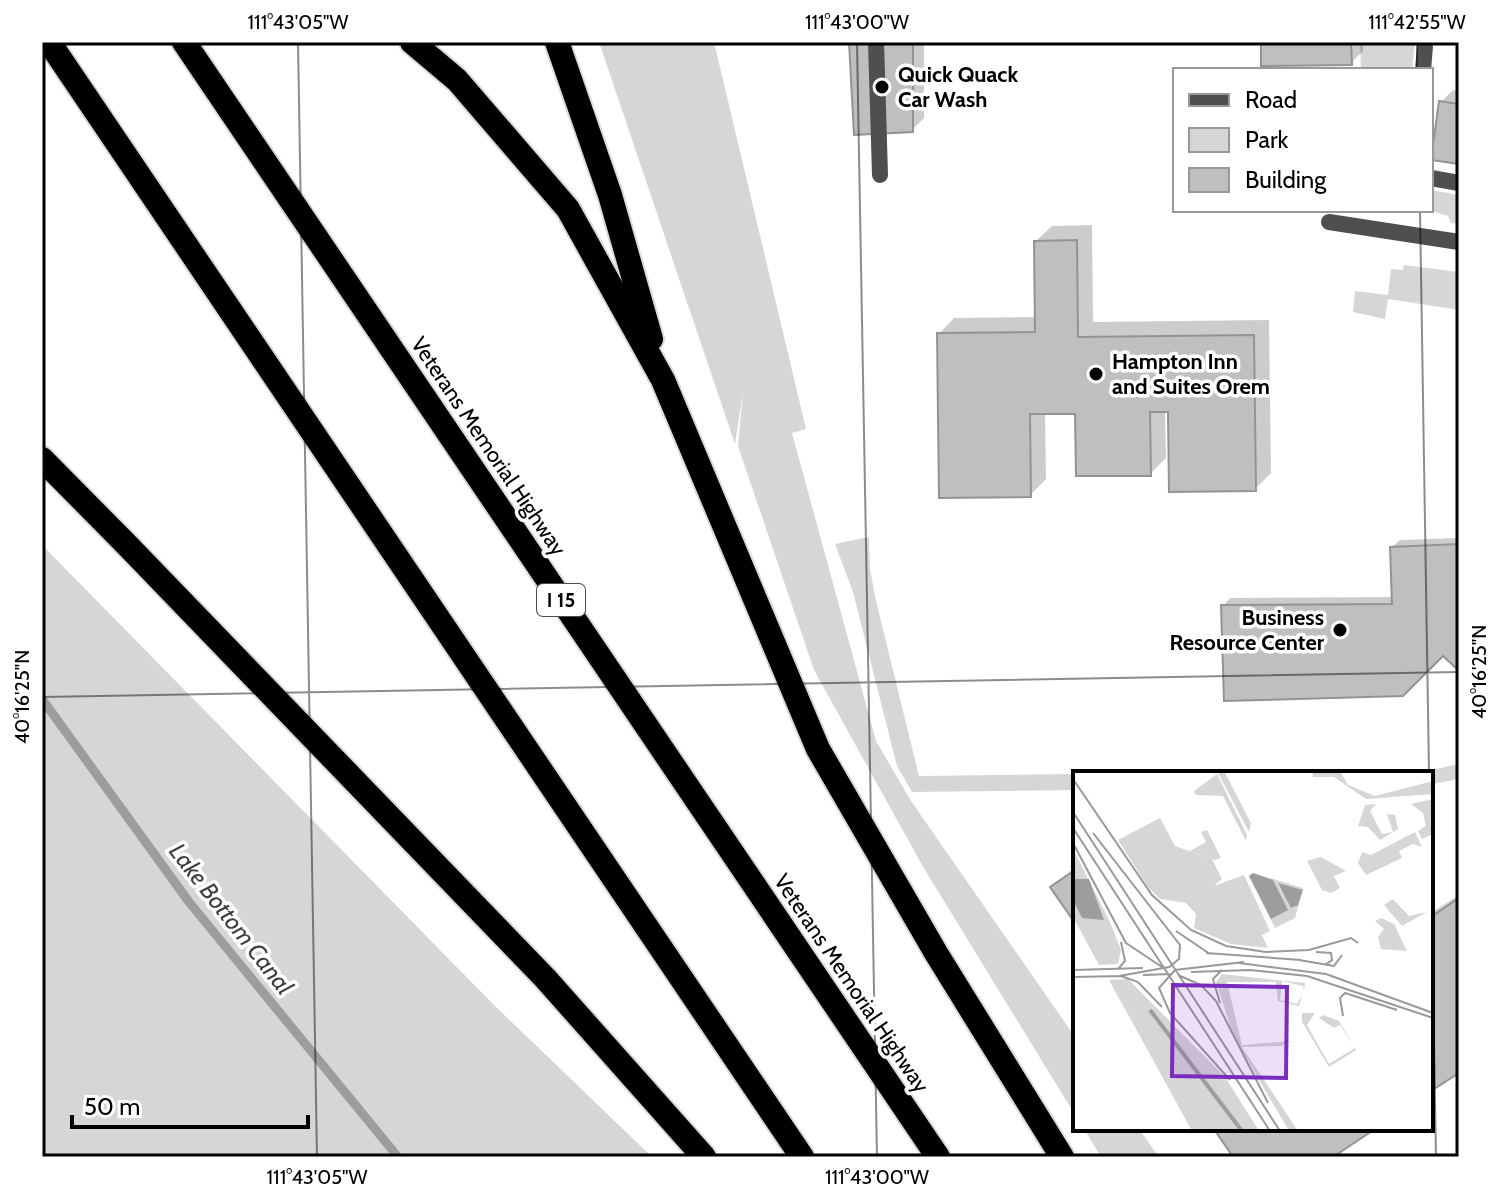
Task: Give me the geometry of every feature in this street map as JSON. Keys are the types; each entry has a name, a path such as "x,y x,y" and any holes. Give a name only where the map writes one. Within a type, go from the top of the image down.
{"highway":[{"path":"49,42 802,1157"},
{"name":"Veterans Memorial Highway","path":"184,42 938,1157"},
{"path":"412,42 457,80 568,209 663,380 818,749 936,953 1062,1157"},
{"path":"557,42 610,195 663,380"},
{"path":"42,459 545,978 704,1157"}],"street":[{"path":"876,42 880,175"},
{"path":"1423,68 1425,46"},
{"path":"1433,178 1459,183"},
{"path":"1329,222 1459,242"}],"green space":[{"path":"599,42 714,42 806,429 792,433 876,741 911,801 1073,1034 1073,1112 922,865 814,670 738,446 743,392 735,444"},
{"path":"1360,42 1415,42 1412,68 1361,68"},
{"path":"1433,190 1459,195 1459,224 1451,223 1448,216 1433,211"},
{"path":"1404,265 1459,272 1459,310 1388,299 1385,319 1353,312 1355,291 1388,295 1391,269 1403,270"},
{"path":"869,537 870,569 876,601 919,776 1073,774 1073,790 912,792 897,766 853,592 835,544"},
{"path":"42,545 495,1006 652,1157 42,1157"},
{"path":"1459,764 1459,779 1433,784 1433,771 1427,771"},
{"path":"1085,1131 1140,1131 1159,1157 1101,1157"}],"building":[{"name":"Quick Quack Car Wash","path":"849,42 913,42 913,132 854,135"},
{"path":"1261,42 1351,42 1352,65 1261,66"},
{"path":"1439,101 1459,104 1459,164 1433,160"},
{"name":"Hampton Inn and Suites Orem","path":"1077,240 1078,337 1254,335 1256,491 1169,492 1168,412 1150,412 1151,476 1076,476 1075,414 1030,414 1031,497 939,498 937,333 1035,332 1034,241"},
{"name":"Business Resource Center","path":"1459,544 1459,671 1443,656 1403,696 1224,701 1221,605 1392,604 1390,547"},
{"path":"1073,871 1073,920 1050,887"},
{"path":"1459,898 1459,1073 1433,1090 1433,916"},
{"path":"1215,1131 1372,1131 1333,1157 1233,1157"}],"waterway":[{"name":"Lake Bottom Canal","path":"42,699 189,902 398,1157"}],"place":[{"name":"Quick Quack Car Wash","path":"882,87"},
{"name":"Hampton Inn and Suites Orem","path":"1096,374"},
{"name":"Business Resource Center","path":"1340,630"}]}
